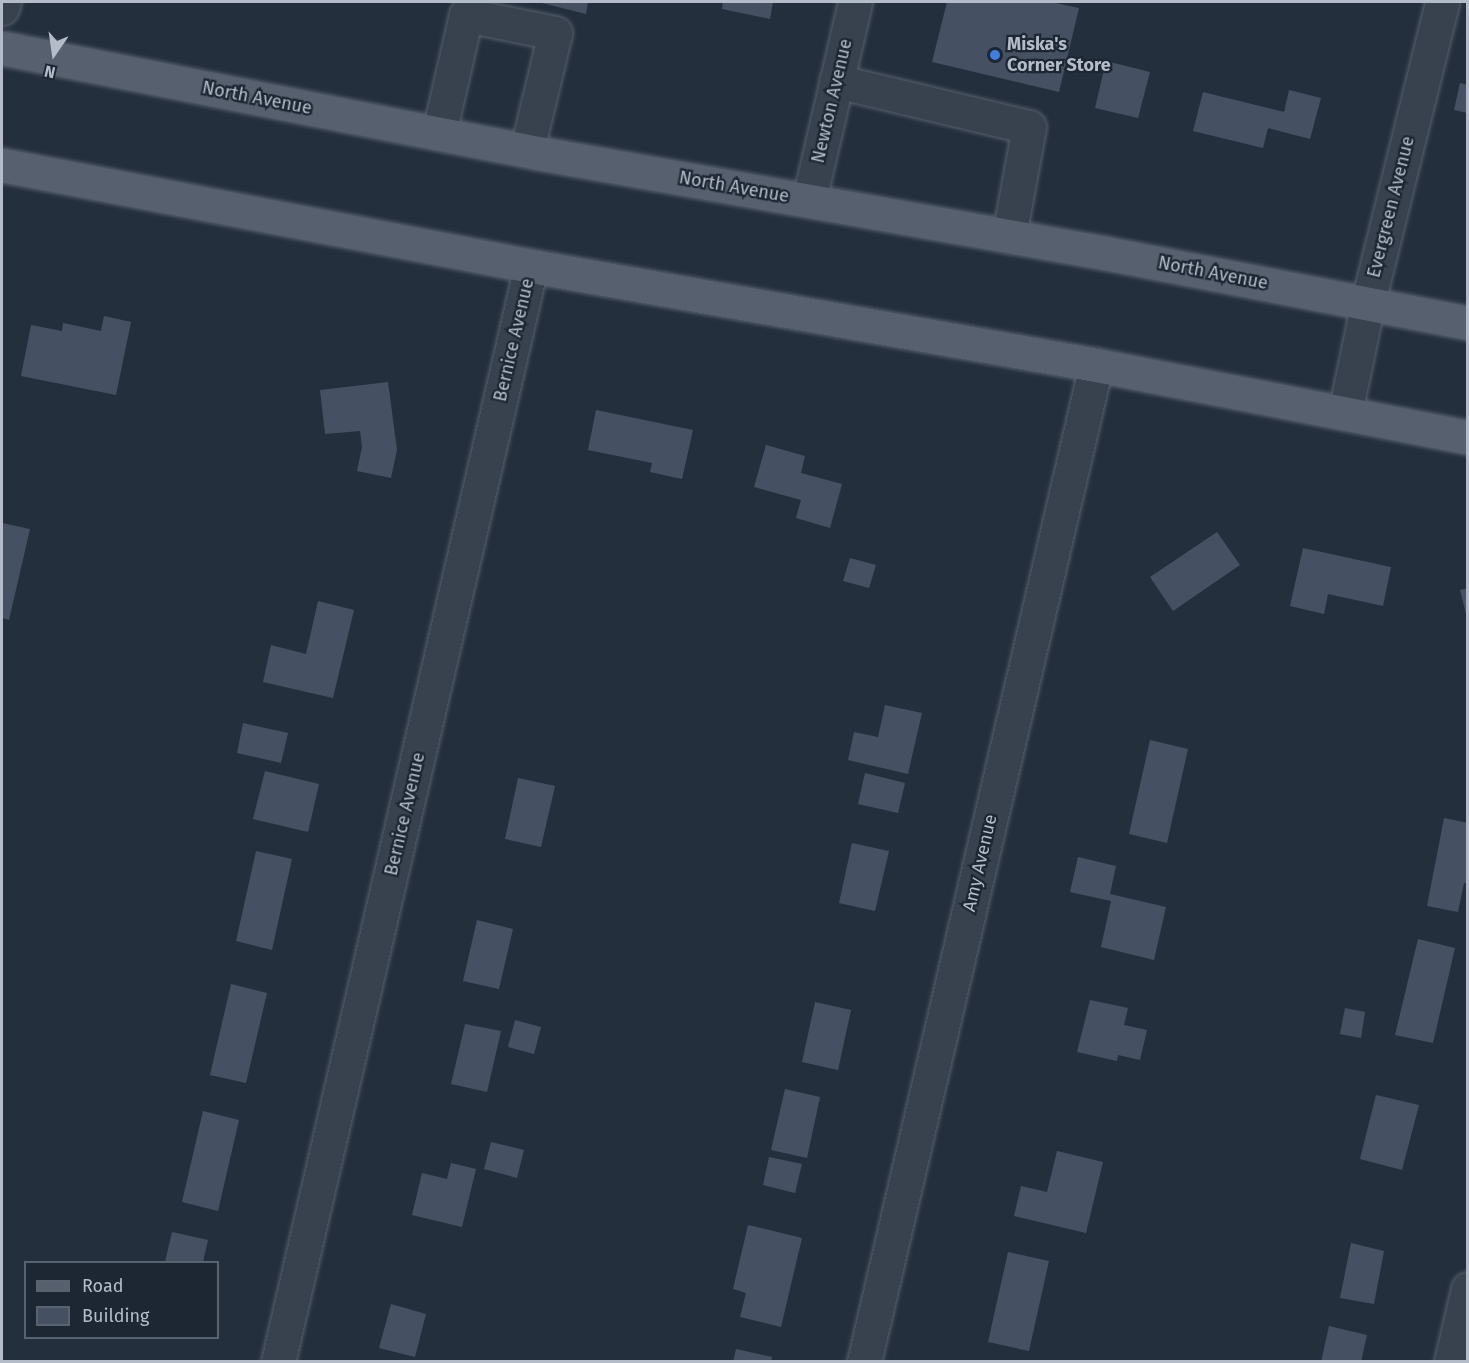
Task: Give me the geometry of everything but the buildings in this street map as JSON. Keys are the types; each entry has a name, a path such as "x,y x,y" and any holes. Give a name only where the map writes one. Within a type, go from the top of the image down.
{"main road":[{"name":"North Avenue","path":"2,48 527,150 1368,302 1467,323"},
{"path":"2,165 531,266 1096,365 1467,437"}],"street":[{"path":"2,9 4,2"},
{"name":"Newton Avenue","path":"808,200 855,2"},
{"name":"Evergreen Avenue","path":"1345,413 1368,302 1442,2"},
{"path":"439,133 466,15 555,33 527,150"},
{"path":"836,81 1029,127 1009,236"},
{"name":"Bernice Avenue","path":"278,1362 531,266"},
{"name":"Amy Avenue","path":"864,1362 1096,365"},
{"path":"1451,1362 1467,1289"}],"place":[{"name":"Miska's Corner Store","path":"995,55"}]}
